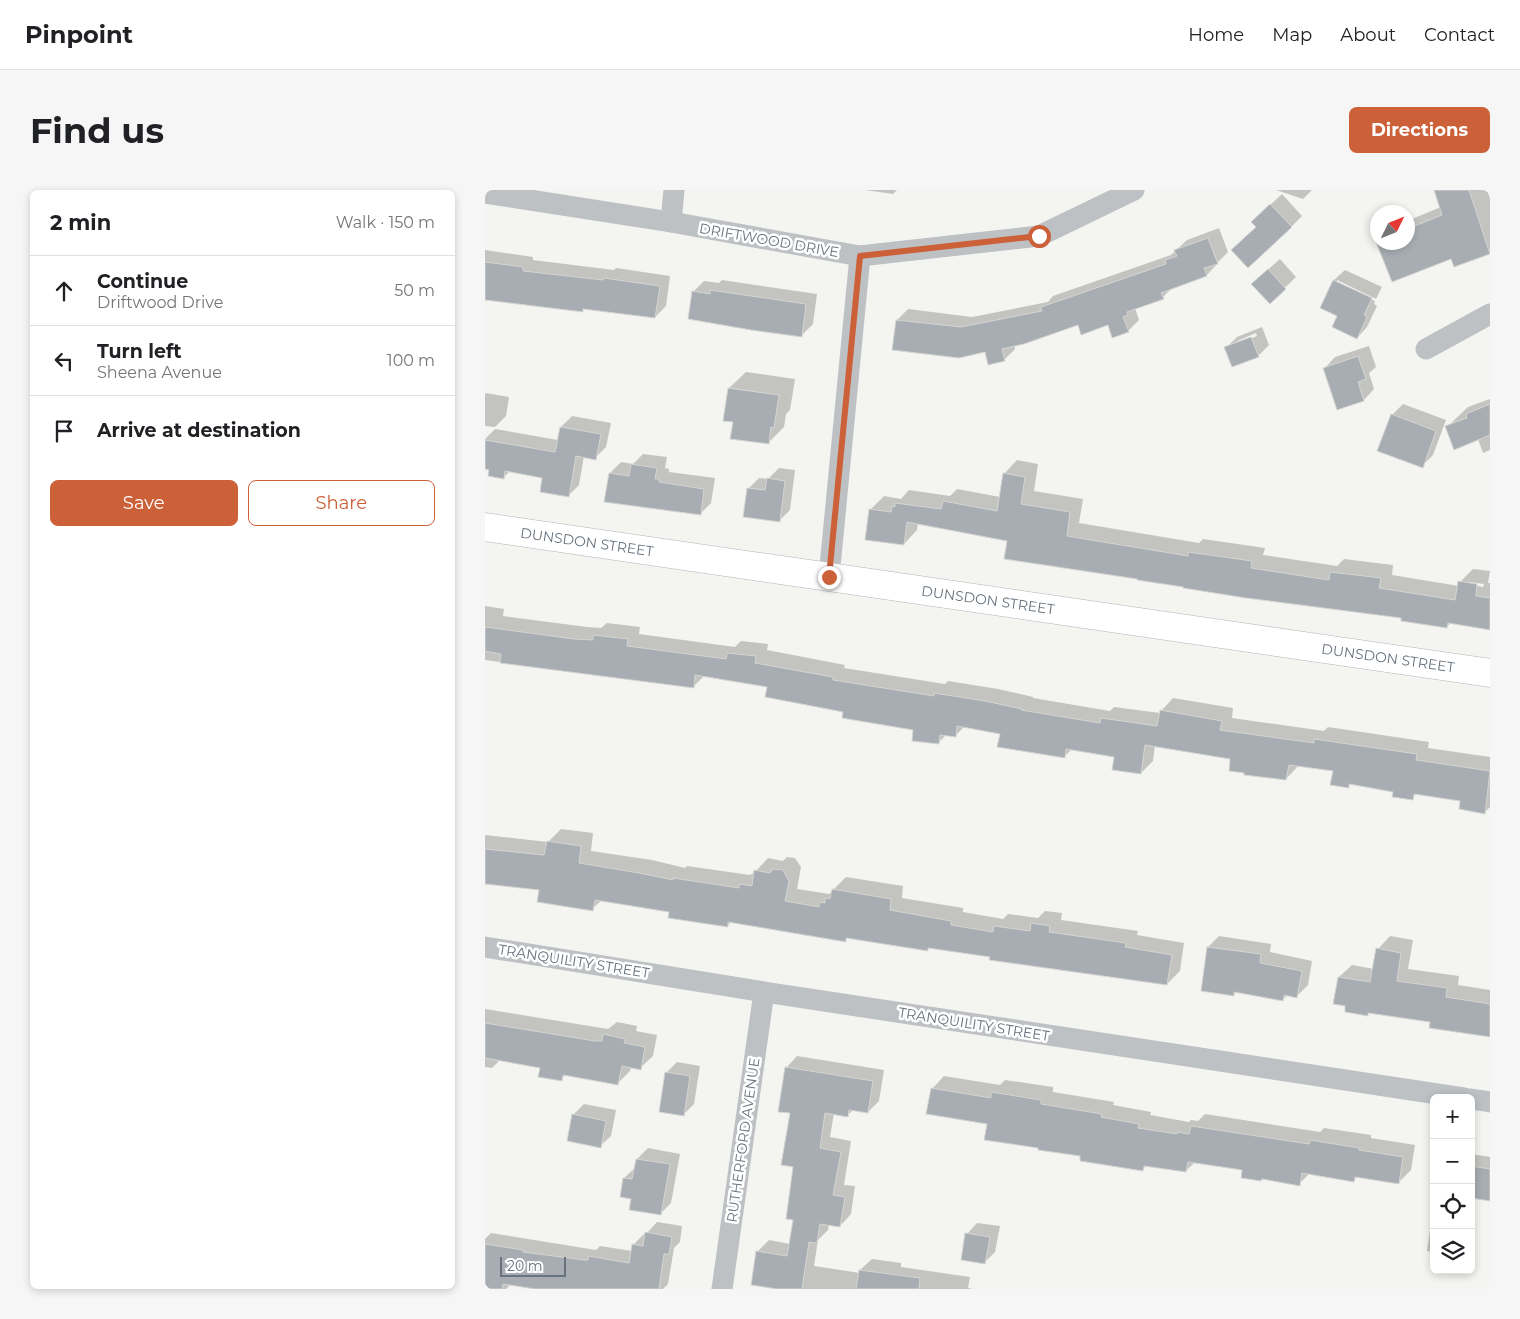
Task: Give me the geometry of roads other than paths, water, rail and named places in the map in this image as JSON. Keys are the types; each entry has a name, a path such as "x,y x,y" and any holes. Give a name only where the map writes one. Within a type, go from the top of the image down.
{"main road":[{"name":"DUNSDON STREET","path":"485,527 1490,673"}],"street":[{"path":"671,222 675,190"},
{"name":"DRIFTWOOD DRIVE","path":"485,193 671,222 860,256 1039,236 1134,190"},
{"path":"829,577 860,256"},
{"path":"1426,349 1490,314"},
{"name":"TRANQUILITY STREET","path":"485,947 764,992 1438,1094"},
{"name":"RUTHERFORD AVENUE","path":"722,1289 764,992"},
{"path":"1475,1100 1490,1102"}]}
